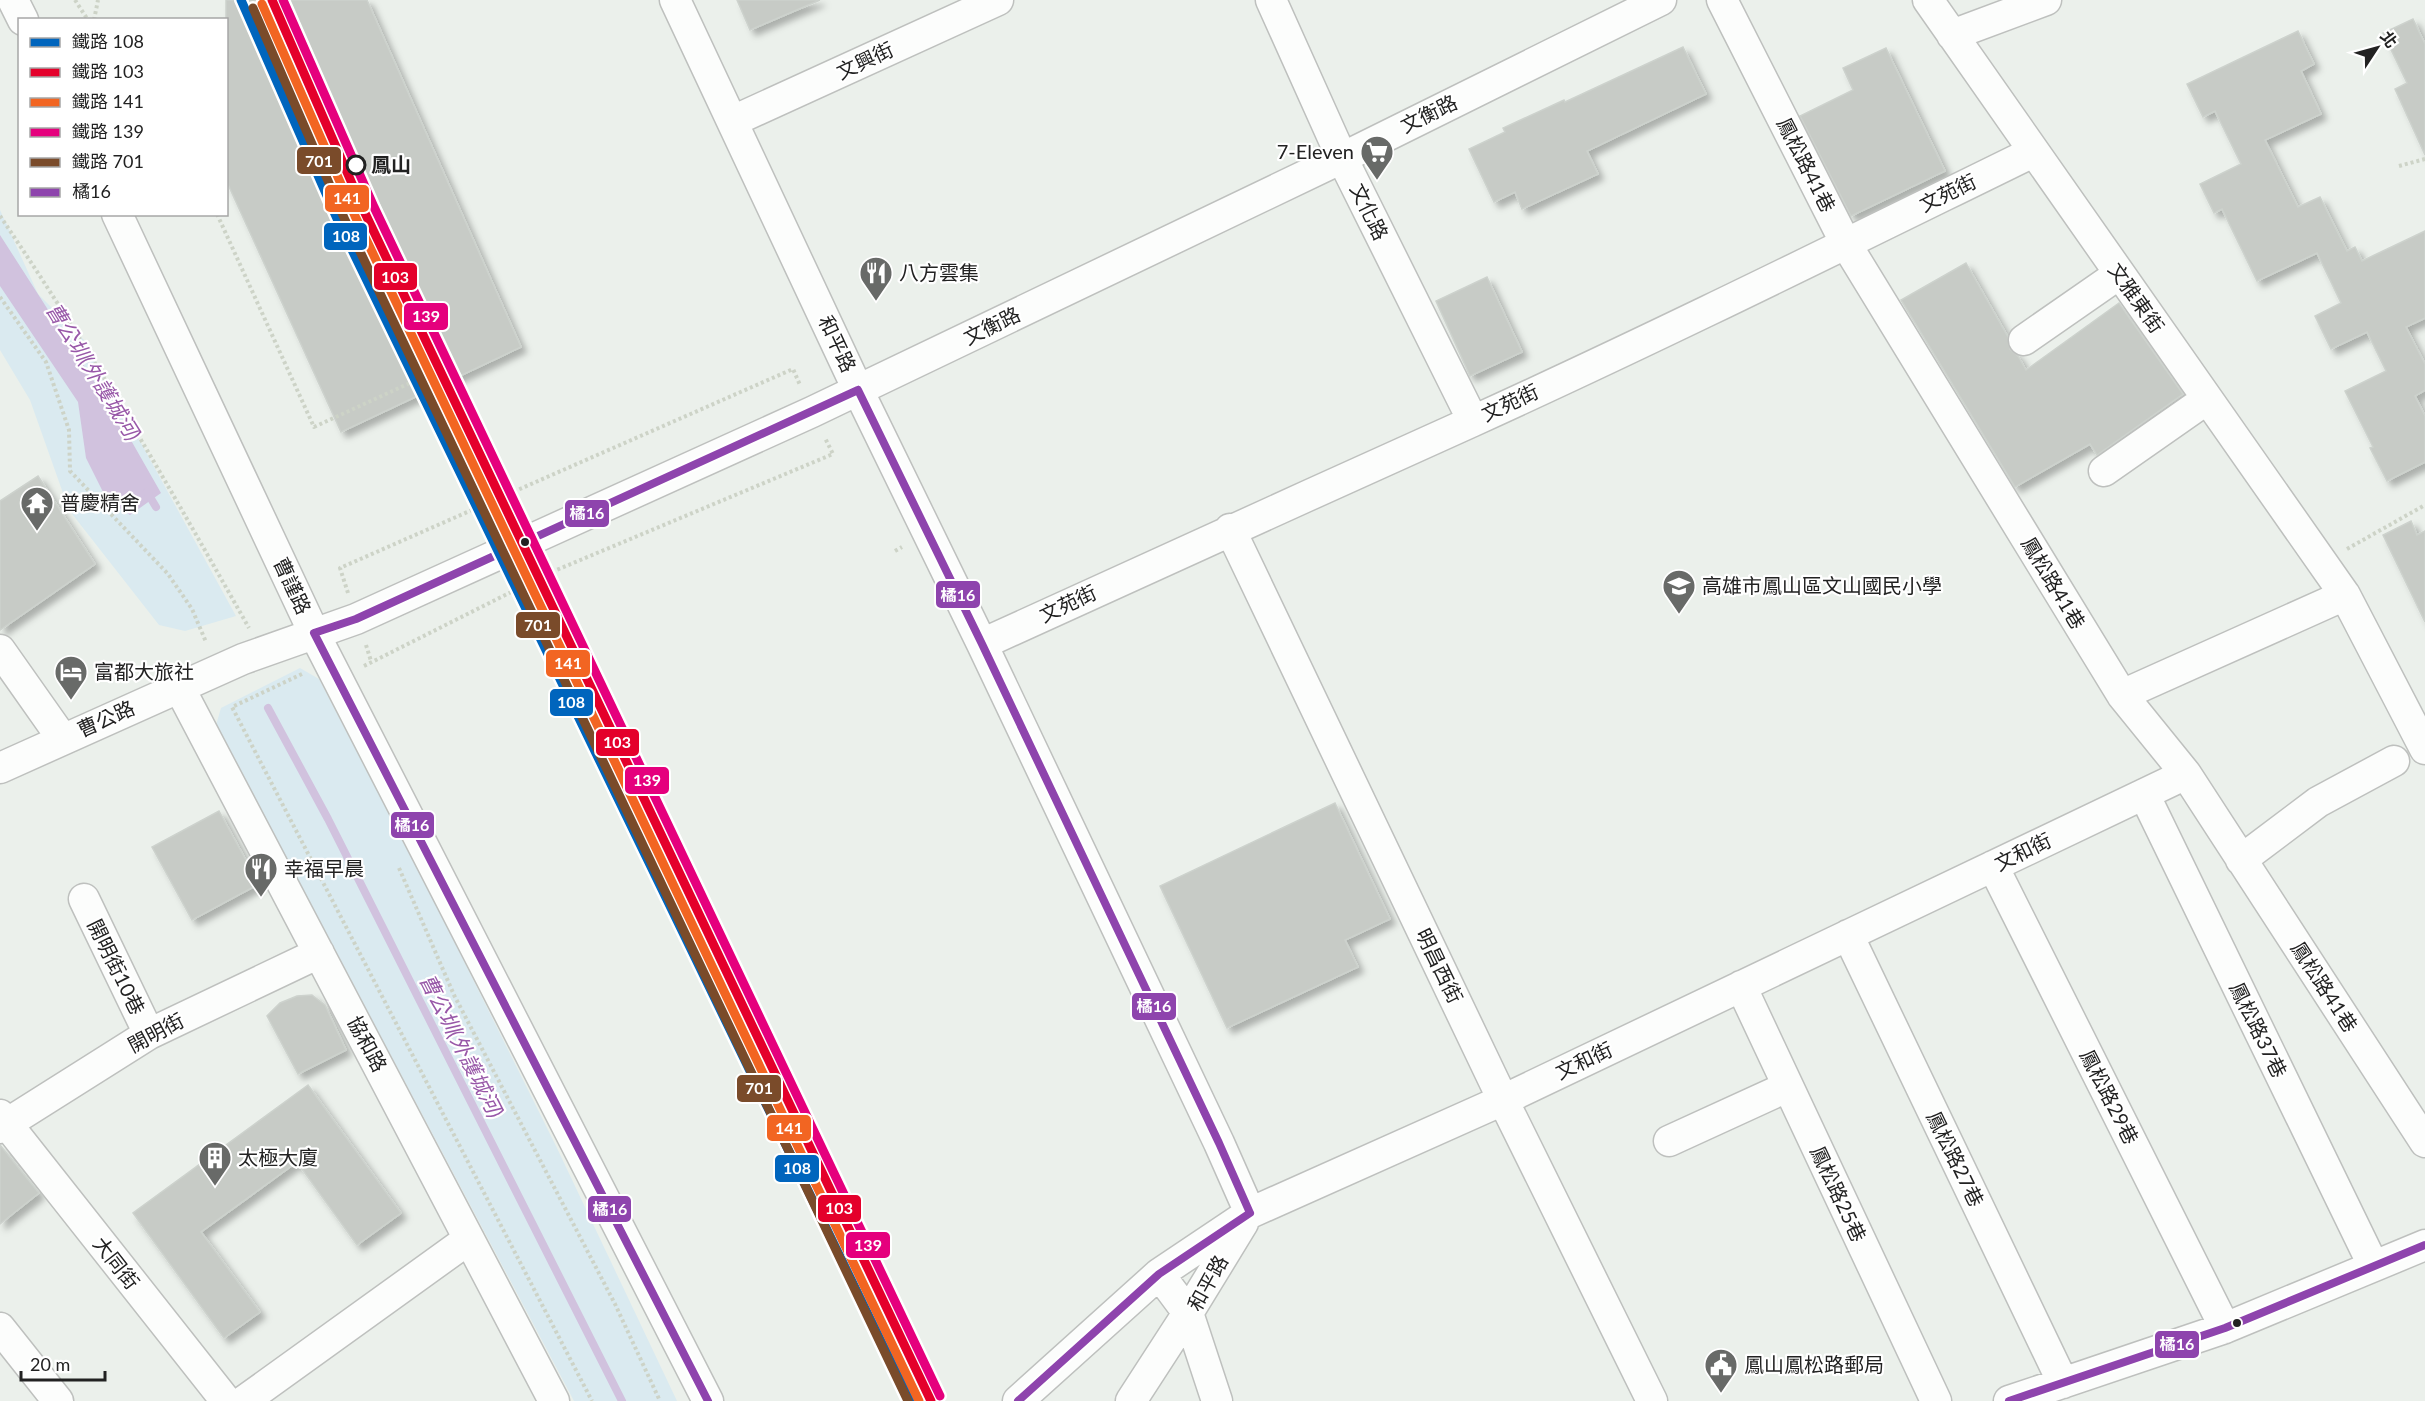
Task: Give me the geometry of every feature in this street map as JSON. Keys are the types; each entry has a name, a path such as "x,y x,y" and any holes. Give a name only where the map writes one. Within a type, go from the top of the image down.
{"street":[{"path":"13,0 22,18"},
{"name":"和平路","path":"675,0 858,390 982,644 1214,1132 1250,1213 1188,1313 1217,1401"},
{"name":"文化路","path":"1271,0 1342,158 1473,421"},
{"name":"文衡路","path":"314,633 356,619 858,390 1342,158 1661,0"},
{"name":"鳳松路41巷","path":"1722,0 1845,244 2122,695 2186,774 2425,1142"},
{"name":"文雅東街","path":"1928,0 2324,563 2345,595 2425,749"},
{"path":"1952,35 2046,0"},
{"name":"文興街","path":"733,121 984,3"},
{"name":"文苑街","path":"982,644 1230,529 1473,421 2033,152"},
{"name":"曹謹路","path":"118,216 314,633 708,1401"},
{"path":"2024,340 2119,274"},
{"path":"2104,471 2207,399"},
{"name":"明昌西街","path":"1230,529 1503,1100 1652,1401"},
{"path":"2122,695 2345,595"},
{"name":"曹公路","path":"0,768 179,687 314,633"},
{"path":"0,650 62,738"},
{"name":"協和路","path":"179,687 554,1401"},
{"path":"2241,860 2318,802 2394,761"},
{"name":"文和街","path":"1018,1401 1159,1274 1250,1213 1503,1100 2186,774"},
{"name":"鳳松路37巷","path":"2144,794 2373,1265"},
{"name":"鳳松路29巷","path":"1993,866 2225,1328"},
{"name":"開明街10巷","path":"84,899 149,1034"},
{"name":"鳳松路27巷","path":"1848,935 2063,1383"},
{"name":"開明街","path":"2,1123 149,1034 319,953"},
{"name":"鳳松路25巷","path":"1741,986 1936,1401"},
{"path":"1669,1141 1787,1087"},
{"name":"大同街","path":"2,1123 226,1401"},
{"path":"244,1401 469,1239"},
{"path":"2008,1401 2225,1328 2425,1245"},
{"path":"1131,1401 1188,1313 1159,1274"},
{"path":"0,1328 58,1401"}],"path":[{"path":"75,0 87,18"},
{"path":"94,18 98,0"},
{"path":"2399,166 2425,159"},
{"path":"0,216 30,259 171,490 262,652"},
{"path":"218,216 314,427 423,377 476,507"},
{"path":"0,297 46,362 69,430 70,471 168,574 192,609 206,642"},
{"path":"340,568 793,369"},
{"path":"371,661 547,574 833,454"},
{"path":"2324,563 2425,505"},
{"path":"306,683 302,674 232,707 592,1401"},
{"path":"398,865 454,995 615,1304 660,1401"}],"shaded area":[{"path":"0,210 38,294 85,341 236,616 185,631 159,625 69,510 30,400 0,350"},
{"path":"0,235 124,428 161,493 130,515 107,500 86,458 78,402 0,286"},
{"path":"300,668 319,679 424,881 556,1146 677,1401 574,1401 216,725 221,708"}],"building":[{"path":"226,0 367,0 521,347 341,432 228,184 228,18 226,18"},
{"path":"737,0 820,0 750,30"},
{"path":"2413,19 2425,44 2425,155 2395,89 2407,83 2383,33"},
{"path":"2298,31 2314,64 2301,71 2321,114 2265,140 2298,207 2320,197 2347,251 2355,247 2362,261 2425,231 2425,318 2406,327 2425,364 2425,390 2415,396 2425,416 2425,462 2387,481 2345,391 2386,371 2367,332 2331,349 2315,316 2341,303 2317,253 2257,281 2222,209 2214,213 2200,184 2241,164 2215,111 2203,117 2187,84"},
{"path":"1683,47 1706,94 1587,151 1598,174 1522,209 1515,192 1494,202 1469,149 1505,132 1503,128"},
{"path":"1886,48 1945,171 1851,216 1800,116 1853,90 1843,68"},
{"path":"1966,263 2008,337 2010,349 2018,356 2026,370 2119,303 2183,394 2097,455 2090,444 2015,487 1901,300"},
{"path":"1487,277 1522,352 1470,376 1436,301"},
{"name":"普慶精舍","path":"38,476 95,564 0,630 0,501"},
{"path":"2411,521 2417,535 2425,531 2425,622 2383,535"},
{"path":"1335,803 1390,919 1345,940 1358,967 1227,1028 1160,886"},
{"path":"219,811 259,884 192,920 152,847"},
{"path":"312,995 325,1005 346,1050 298,1074 267,1016 280,1003 297,996"},
{"name":"太極大廈","path":"308,1085 401,1213 357,1245 297,1162 201,1232 260,1312 224,1338 133,1213"},
{"path":"0,1145 39,1193 0,1224"}],"waterway":[{"name":"曹公圳(外護城河)","path":"147,492 156,507"},
{"name":"曹公圳(外護城河)","path":"268,708 328,819 622,1401"}],"rail line":[{"name":"108","path":"241,0 338,221 910,1401"},
{"name":"103","path":"272,0 364,211 931,1401"},
{"name":"139","path":"283,0 374,207 940,1396"},
{"name":"141","path":"262,4 355,216 919,1401"},
{"name":"701","path":"253,8 345,220 908,1401"}],"transit line":[{"name":"橘16","path":"858,390 982,644 1250,1213"},
{"name":"橘16","path":"314,633 356,619 858,390"},
{"name":"橘16","path":"314,633 708,1401"},
{"name":"橘16","path":"1018,1401 1159,1274 1250,1213"},
{"name":"橘16","path":"2009,1401 2225,1328 2425,1245"}],"place":[{"name":"鳳山","path":"356,165"},
{"name":"7-Eleven","path":"1377,181"},
{"name":"八方雲集","path":"876,302"},
{"name":"普慶精舍","path":"37,532"},
{"name":"高雄市鳳山區文山國民小學","path":"1679,615"},
{"name":"富都大旅社","path":"71,701"},
{"name":"幸福早晨","path":"261,898"},
{"name":"太極大廈","path":"215,1187"},
{"name":"鳳山鳳松路郵局","path":"1721,1394"}]}
